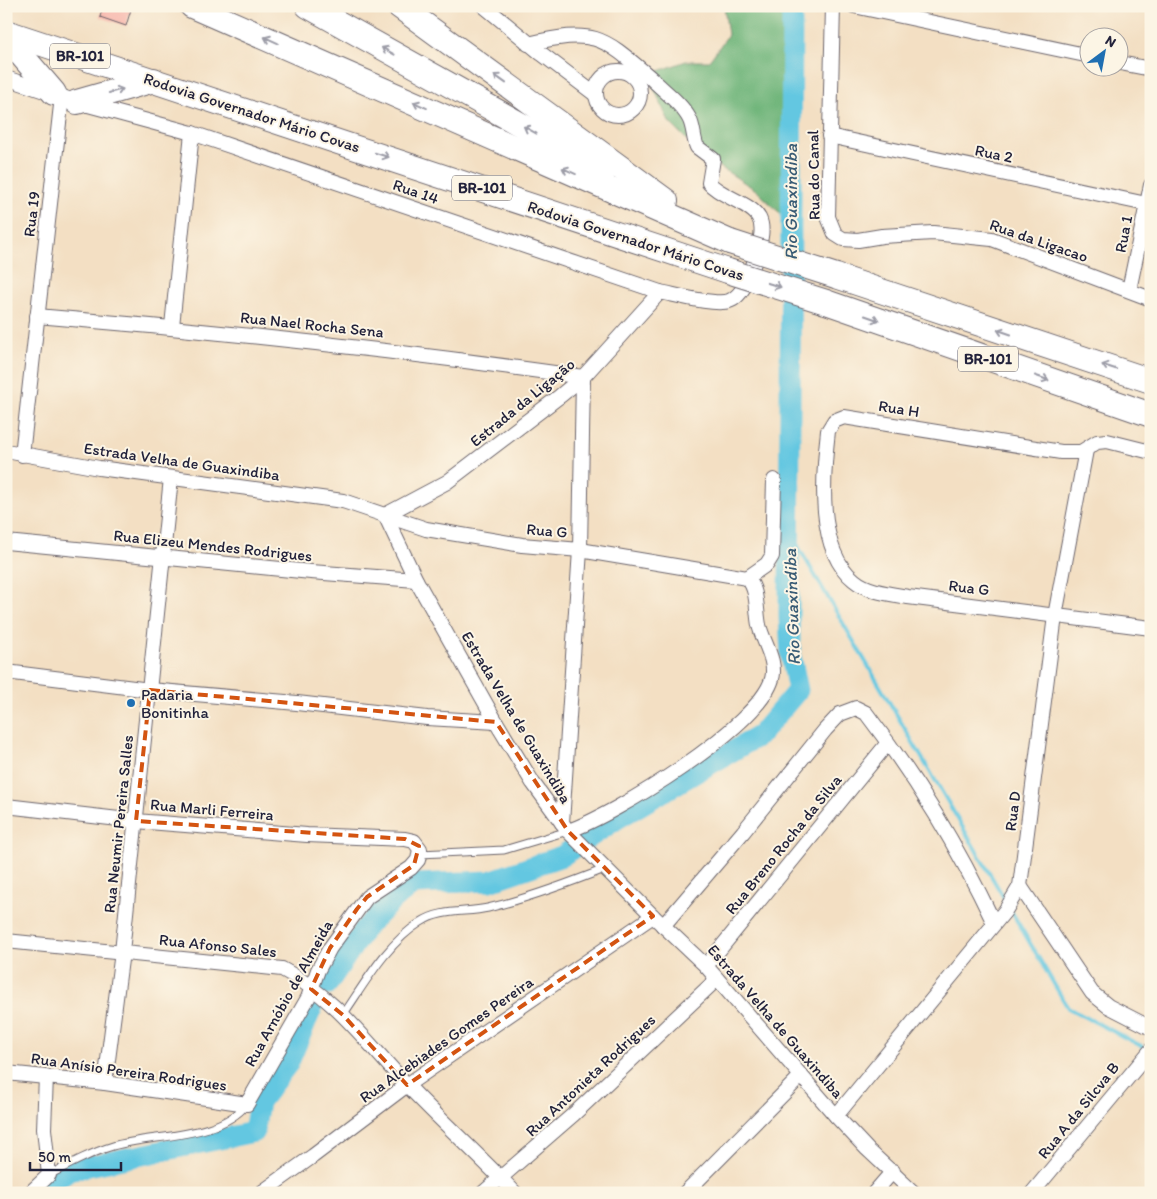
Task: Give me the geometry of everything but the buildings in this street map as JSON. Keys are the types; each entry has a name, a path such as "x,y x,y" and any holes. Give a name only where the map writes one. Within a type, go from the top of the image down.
{"highway":[{"name":"Rodovia Governador Mário Covas","path":"192,6 730,242 1151,381"},
{"name":"BR-101","path":"308,6 730,242"},
{"name":"BR-101","path":"399,6 651,192 730,242"},
{"name":"Rodovia Governador Mário Covas","path":"6,32 826,302 1151,415"},
{"path":"6,37 64,97 154,80"}],"street":[{"name":"Rua do Canal","path":"833,6 828,217 832,230 838,236 849,240 882,236"},
{"path":"854,6 1080,54"},
{"path":"487,8 528,44 596,95"},
{"name":"Rua 14","path":"6,78 64,97 192,133 660,292 727,302 738,295 743,287 760,238 760,222 753,212 711,185 709,179 713,159 696,145 693,126 687,113 627,56 601,39 579,36 556,38 528,44"},
{"path":"1130,65 1151,70"},
{"name":"Rua 19","path":"22,455 64,97"},
{"path":"172,326 192,133"},
{"name":"Rua 2","path":"829,136 1148,205"},
{"name":"Rua 1","path":"1129,290 1151,185"},
{"name":"Rua da Ligacao","path":"882,236 933,233 992,239 1151,299"},
{"name":"Estrada da Ligação","path":"385,515 447,482 488,453 583,377 660,292"},
{"name":"Rua Nael Rocha Sena","path":"37,316 172,326 387,350 583,377"},
{"path":"573,835 583,377"},
{"name":"Rua H","path":"880,592 854,580 839,564 830,544 825,511 825,471 828,431 834,421 844,417 1061,452 1076,453 1086,450 1097,442 1107,441 1151,452"},
{"name":"Rua D","path":"836,1116 1005,911 1020,886 1054,616 1086,450"},
{"name":"Estrada Velha de Guaxindiba","path":"6,452 171,478 343,501 385,515 416,580 496,722 533,783 573,835 663,926 706,966 836,1116 867,1149 893,1171 914,1193"},
{"name":"Rua Neumir Pereira Salles","path":"105,1083 122,952 171,478"},
{"path":"573,835 686,765 746,716 765,695 772,678 773,666 761,632 752,586 747,578 767,564 772,556 774,480"},
{"name":"Rua G","path":"385,515 426,529 522,545 580,550 747,578"},
{"name":"Rua Elizeu Mendes Rodrigues","path":"6,542 162,558 416,580"},
{"name":"Rua G","path":"880,592 1151,628"},
{"path":"6,672 150,690 297,703 426,718 496,722"},
{"path":"663,926 744,832 792,768 840,714 853,708 863,710 926,796 971,874 994,922"},
{"name":"Rua Breno Rocha da Silva","path":"706,966 887,744"},
{"name":"Rua Marli Ferreira","path":"6,806 136,821 307,835 414,841 419,846 420,854"},
{"name":"Rua Arnóbio de Almeida","path":"247,1104 296,1020 330,948 367,897 411,868 420,854"},
{"path":"1020,886 1092,993 1108,1006 1151,1028"},
{"name":"Rua Alcebiades Gomes Pereira","path":"261,1193 314,1156 407,1085 653,916"},
{"name":"Rua Afonso Sales","path":"6,941 282,969 298,978 343,1015 407,1085 515,1193"},
{"name":"Rua Antonieta Rodrigues","path":"483,1193 642,1051 717,980"},
{"name":"Rua A da Silcva B","path":"1032,1193 1148,1053"},
{"name":"Rua Anísio Pereira Rodrigues","path":"6,1072 105,1083 247,1104"},
{"path":"30,1193 49,1175 44,1129 46,1076"},
{"path":"685,1193 801,1076"},
{"path":"874,1193 893,1171"}],"lane":[{"path":"420,854 504,850 573,835"},
{"path":"343,1015 379,963 402,936 422,921 439,915 485,909 550,891 606,868"},
{"path":"49,1175 83,1157 113,1146 215,1127 235,1117 247,1104"}],"highlighted area":[{"path":"150,690 496,722 568,831 653,916 407,1085 343,1015 311,989 330,948 357,909 367,897 414,865 419,846 405,839 136,821"}],"green space":[{"path":"724,6 791,6 791,190 785,218 756,190 704,157 669,122 648,75 686,61 709,61 728,35"}],"waterway":[{"name":"Rio Guaxindiba","path":"327,985 366,927 394,899 415,884 490,881 562,856 617,819 760,735 798,690 791,656 789,617 792,6"},
{"path":"789,531 1007,903"},
{"path":"1010,909 1068,1008 1149,1050"},
{"name":"Rio Guaxindiba","path":"44,1193 51,1183 69,1170 254,1132 259,1102 288,1064 312,1008"}],"place":[{"name":"Padaria Bonitinha","path":"131,703"}]}
